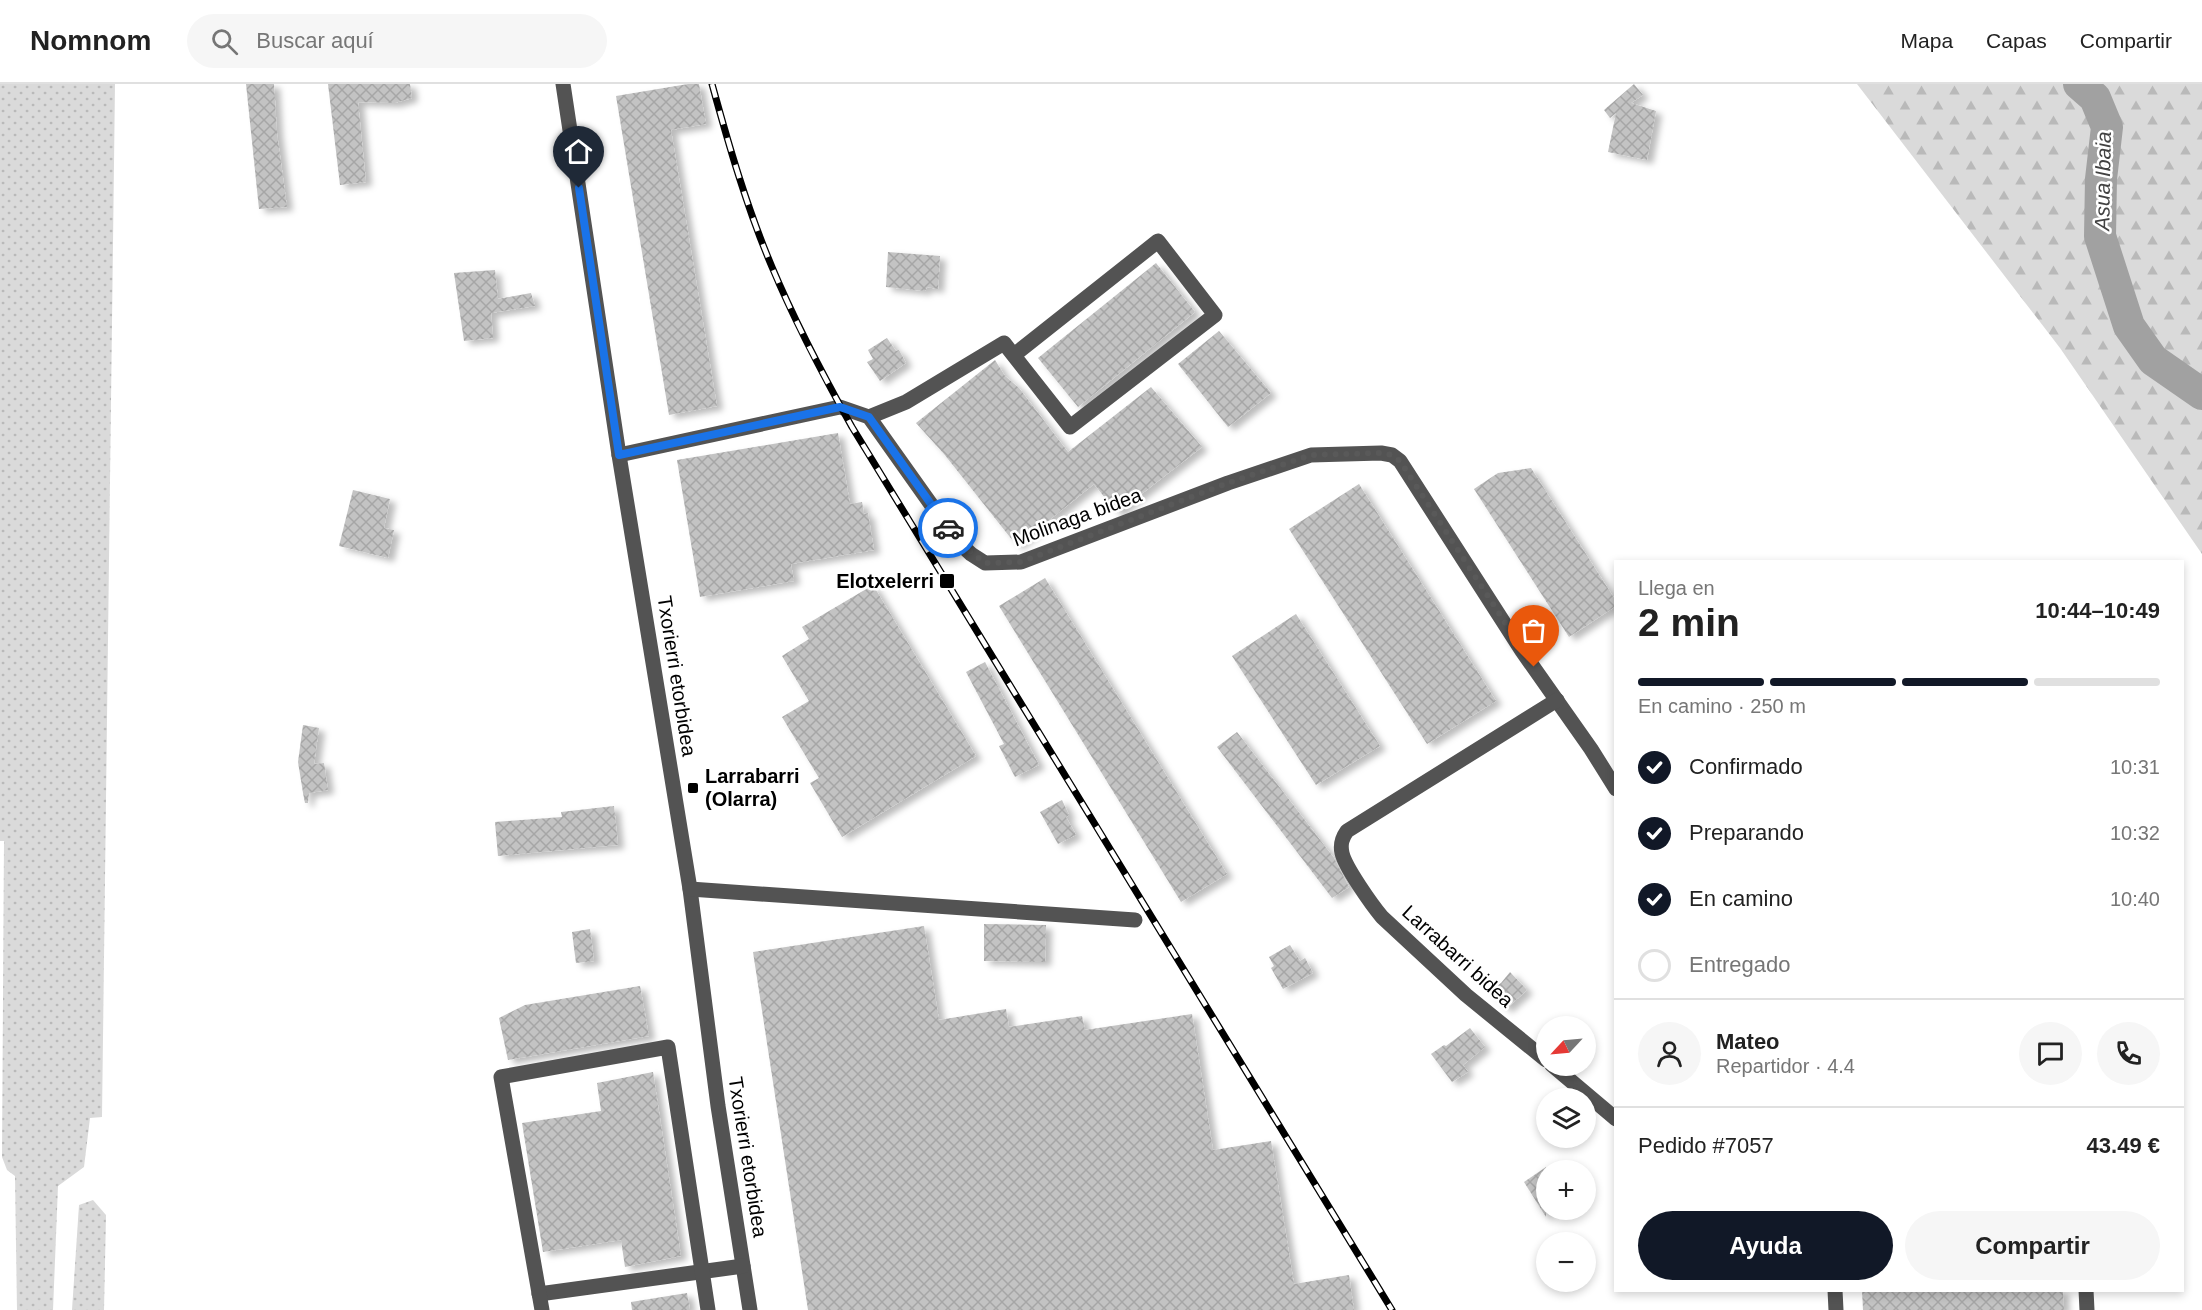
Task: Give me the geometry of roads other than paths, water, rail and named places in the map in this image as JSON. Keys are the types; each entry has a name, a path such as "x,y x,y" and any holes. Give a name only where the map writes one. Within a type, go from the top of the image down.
{"street":[{"name":"Txorierri etorbidea","path":"563,84 619,455 690,889 718,1106 750,1310"},
{"path":"619,455 840,407 869,417 906,402 1004,343 1070,427 1215,315 1158,240 1014,355"},
{"name":"Molinaga bidea","path":"869,417 957,541 985,563 1021,562 1228,483 1311,455 1381,453 1392,455 1400,461 1522,651 1557,700"},
{"path":"1557,700 1614,786"},
{"name":"Larrabarri bidea","path":"1536,1052 1466,994 1382,917 1371,905 1342,854 1341,840 1347,831 1557,700"},
{"path":"690,889 1135,920"},
{"path":"542,1310 501,1077 668,1047 708,1310"},
{"path":"1565,1076 1614,1117"},
{"path":"540,1294 743,1266"},
{"path":"1835,1292 1836,1310"},
{"path":"2086,1292 2087,1310"}],"waterway":[{"name":"Asua Ibaia","path":"2079,84 2095,98 2107,127 2101,179 2100,236 2129,326 2153,360 2202,394"}],"railway":[{"path":"712,84 739,177 772,267 790,308 852,427 1392,1310"}],"place":[{"name":"Elotxelerri","path":"947,581"},
{"name":"Larrabarri (Olarra)","path":"693,788"}]}
